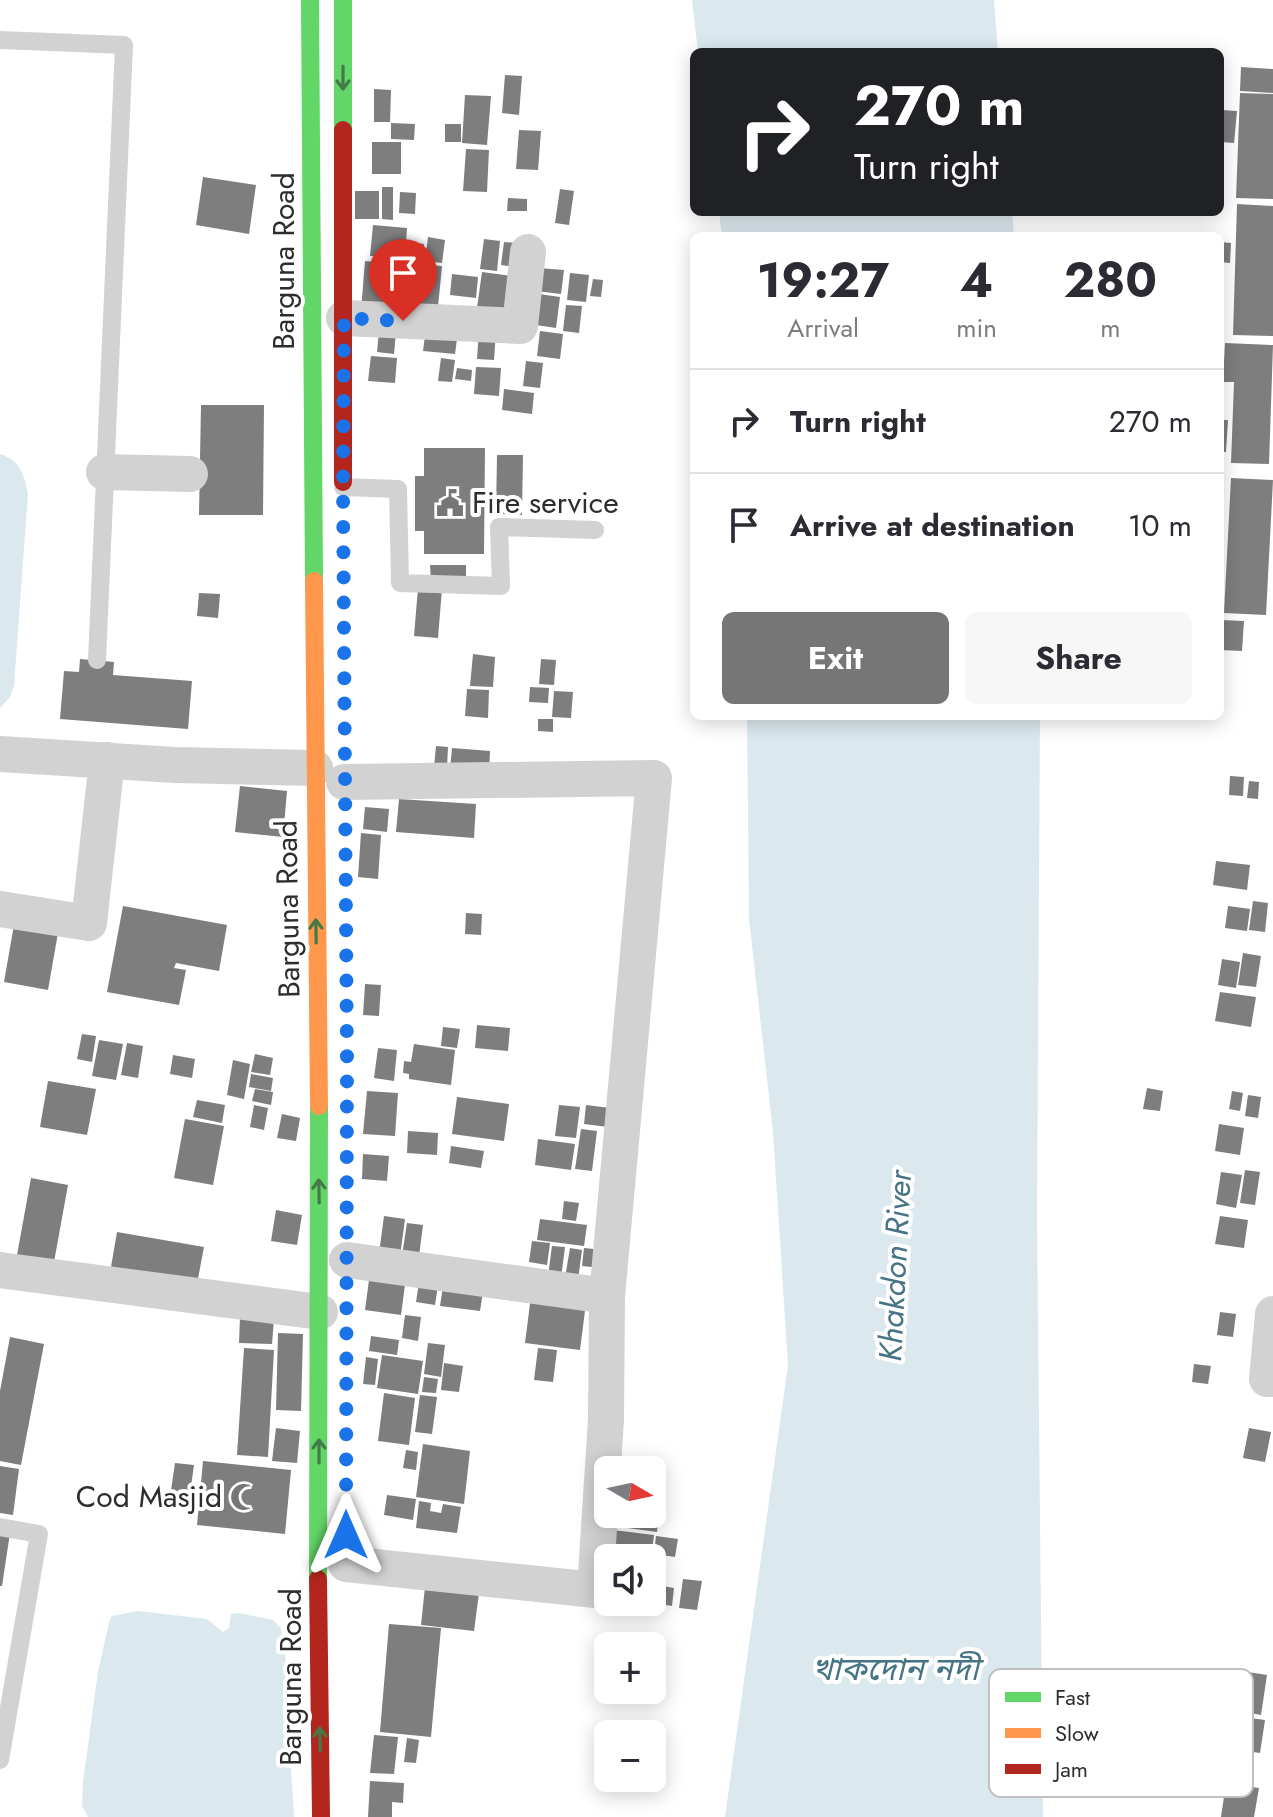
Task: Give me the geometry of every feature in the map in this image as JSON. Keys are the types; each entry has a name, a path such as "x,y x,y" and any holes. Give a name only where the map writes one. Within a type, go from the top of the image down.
{"main road":[{"name":"Barguna Road","path":"310,0 337,778 320,1312 318,1661 321,1817"},
{"name":"Barguna Road","path":"343,0 343,495"}],"street":[{"path":"344,318 520,326 528,252"},
{"path":"104,472 190,474"},
{"path":"0,754 337,778 654,778 607,1296 606,1419 595,1590 346,1564"},
{"path":"0,909 89,923 107,760"},
{"path":"347,1259 607,1296"},
{"path":"0,1270 320,1312"},
{"path":"1273,1314 1267,1379 1273,1379"}],"lane":[{"path":"0,40 124,45 97,660"},
{"path":"343,495 398,489 400,583 501,586 499,527 595,530"},
{"path":"0,1527 39,1534 0,1760"}],"water":[{"path":"692,0 994,0 998,48 698,48"},
{"path":"720,216 1012,216 1014,232 722,232"},
{"path":"0,454 20,469 28,494 14,686 10,697 0,708"},
{"name":"খাকদোন নদী","path":"747,720 1040,720 1037,1218 1042,1669 989,1669 989,1797 1043,1797 1043,1817 725,1817 788,1365 773,1132 749,919"},
{"path":"138,1611 207,1619 223,1632 229,1628 231,1614 239,1613 273,1620 280,1627 284,1639 293,1749 294,1817 88,1817 82,1806 83,1782 98,1672 109,1622 112,1616"}],"building":[{"path":"1241,67 1273,69 1273,93 1240,91"},
{"path":"505,75 522,76 519,115 502,113"},
{"path":"374,89 391,90 390,122 374,122"},
{"path":"1240,93 1273,94 1273,199 1236,198"},
{"path":"465,95 491,96 487,145 462,143"},
{"path":"1224,110 1237,111 1234,143 1224,142"},
{"path":"391,123 415,124 414,140 391,139"},
{"path":"445,124 461,124 461,142 445,142"},
{"path":"519,130 541,131 538,170 516,169"},
{"path":"372,142 401,142 401,174 372,174"},
{"path":"466,149 489,150 487,192 463,191"},
{"path":"203,177 256,185 249,234 196,225"},
{"path":"382,187 393,187 393,220 382,219"},
{"path":"560,189 574,191 569,225 555,223"},
{"path":"355,191 379,191 379,219 355,219"},
{"path":"400,192 416,193 415,214 399,213"},
{"path":"508,198 527,199 527,211 507,211"},
{"path":"1237,204 1273,206 1273,336 1233,335"},
{"path":"373,225 407,228 405,258 370,256"},
{"path":"428,237 445,240 442,263 425,261"},
{"path":"484,239 500,241 497,271 480,269"},
{"path":"504,242 518,243 515,267 501,265"},
{"path":"1224,242 1231,243 1230,263 1224,262"},
{"path":"415,243 424,244 422,260 413,259"},
{"path":"365,261 396,264 392,313 361,310"},
{"path":"407,263 442,266 438,307 404,304"},
{"path":"539,268 564,270 561,294 536,291"},
{"path":"482,272 512,276 508,318 476,315"},
{"path":"570,273 589,275 586,302 567,300"},
{"path":"452,274 478,277 476,298 450,295"},
{"path":"593,279 603,280 601,297 590,296"},
{"path":"532,293 560,297 556,328 529,324"},
{"path":"566,305 582,306 579,333 563,331"},
{"path":"380,321 397,322 394,354 377,352"},
{"path":"479,330 496,331 494,360 477,359"},
{"path":"540,331 563,334 560,359 537,356"},
{"path":"425,335 457,339 455,354 423,351"},
{"path":"1225,343 1273,345 1269,464 1231,463 1234,382 1224,382"},
{"path":"371,356 397,358 395,383 368,381"},
{"path":"441,358 455,360 452,382 438,381"},
{"path":"526,361 543,363 540,388 523,386"},
{"path":"476,367 501,368 499,396 474,394"},
{"path":"457,368 472,370 471,381 455,379"},
{"path":"504,389 534,393 532,414 502,410"},
{"path":"201,405 264,405 263,515 199,515"},
{"path":"1224,420 1228,420 1226,452"},
{"name":"Fire service","path":"424,448 485,448 484,554 424,554 424,531 415,531 415,476 424,476"},
{"path":"497,455 523,455 522,515 496,514"},
{"path":"1231,478 1273,480 1266,615 1224,613"},
{"path":"430,565 466,565 466,581 431,582"},
{"path":"418,588 442,589 438,638 414,636"},
{"path":"199,593 220,594 218,618 197,616"},
{"path":"1224,620 1244,621 1242,651 1224,650"},
{"path":"473,654 495,657 493,687 470,686"},
{"path":"80,659 114,662 113,675 192,681 188,729 60,719 64,671 79,672"},
{"path":"541,659 556,660 554,685 539,684"},
{"path":"530,687 549,688 548,703 529,702"},
{"path":"467,689 489,690 488,718 465,716"},
{"path":"554,691 573,692 571,718 552,717"},
{"path":"538,719 553,719 553,732 538,731"},
{"path":"436,746 448,747 447,768 434,767"},
{"path":"452,748 490,751 489,773 450,770"},
{"path":"1230,776 1244,777 1243,796 1229,795"},
{"path":"1249,781 1259,782 1258,799 1247,798"},
{"path":"240,786 287,791 283,837 235,832"},
{"path":"399,799 476,804 474,838 396,832"},
{"path":"365,807 389,809 387,832 363,829"},
{"path":"361,833 381,835 378,879 358,877"},
{"path":"1216,861 1250,865 1247,890 1213,885"},
{"path":"1253,901 1268,903 1265,932 1249,930"},
{"path":"123,906 227,925 219,971 176,963 174,968 186,970 179,1005 107,992"},
{"path":"1228,906 1250,909 1247,931 1225,928"},
{"path":"466,913 482,914 481,935 465,934"},
{"path":"15,919 59,927 48,990 4,982"},
{"path":"1243,953 1261,956 1256,987 1238,985"},
{"path":"1222,959 1240,962 1236,988 1218,985"},
{"path":"365,984 381,985 379,1016 363,1015"},
{"path":"1220,992 1256,997 1251,1027 1215,1021"},
{"path":"477,1025 510,1028 508,1051 475,1048"},
{"path":"443,1027 460,1029 457,1048 441,1046"},
{"path":"82,1034 96,1036 92,1062 77,1059"},
{"path":"99,1040 123,1044 116,1080 92,1076"},
{"path":"127,1043 143,1046 138,1078 121,1075"},
{"path":"414,1044 455,1050 451,1085 409,1079 409,1074 403,1073 404,1061 411,1062"},
{"path":"378,1048 397,1050 394,1081 374,1078"},
{"path":"255,1054 273,1058 270,1075 251,1072"},
{"path":"173,1055 195,1059 192,1078 170,1074"},
{"path":"233,1060 250,1064 244,1099 227,1095"},
{"path":"251,1074 273,1078 271,1091 249,1087"},
{"path":"48,1081 96,1089 87,1135 40,1127"},
{"path":"1147,1088 1163,1091 1160,1111 1143,1109"},
{"path":"255,1089 273,1092 271,1105 252,1101"},
{"path":"367,1091 398,1093 395,1136 363,1134"},
{"path":"1232,1091 1243,1093 1240,1111 1229,1109"},
{"path":"1248,1095 1261,1097 1258,1118 1245,1116"},
{"path":"457,1097 509,1104 504,1141 452,1134"},
{"path":"197,1100 225,1105 222,1123 193,1117"},
{"path":"254,1105 268,1108 264,1130 250,1127"},
{"path":"559,1105 580,1107 576,1138 555,1136"},
{"path":"586,1105 610,1108 608,1127 584,1124"},
{"path":"282,1114 300,1118 296,1141 277,1138"},
{"path":"185,1119 224,1126 213,1185 174,1178"},
{"path":"1219,1124 1244,1128 1240,1155 1215,1151"},
{"path":"581,1129 597,1131 592,1171 575,1169"},
{"path":"408,1131 438,1133 437,1155 407,1153"},
{"path":"538,1139 575,1144 571,1170 535,1165"},
{"path":"451,1146 484,1151 481,1168 449,1163"},
{"path":"363,1154 389,1156 387,1181 362,1179"},
{"path":"1245,1170 1260,1172 1255,1205 1240,1203"},
{"path":"1221,1172 1242,1175 1236,1208 1216,1204"},
{"path":"31,1178 68,1185 54,1262 17,1255"},
{"path":"564,1201 579,1203 576,1221 562,1219"},
{"path":"276,1210 302,1215 297,1245 271,1241"},
{"path":"384,1216 405,1219 399,1264 378,1261"},
{"path":"1220,1216 1248,1220 1244,1248 1215,1244"},
{"path":"540,1219 587,1225 584,1246 537,1240"},
{"path":"407,1223 423,1225 418,1264 401,1262"},
{"path":"117,1232 204,1247 196,1289 110,1273"},
{"path":"532,1241 550,1243 547,1265 529,1262"},
{"path":"552,1246 565,1247 561,1278 548,1276"},
{"path":"570,1248 582,1250 578,1280 565,1278"},
{"path":"584,1248 604,1250 601,1268 582,1266"},
{"path":"371,1265 407,1270 401,1315 365,1310"},
{"path":"420,1276 439,1279 435,1305 416,1302"},
{"path":"444,1280 484,1286 480,1311 440,1306"},
{"path":"532,1288 587,1295 580,1350 525,1343"},
{"path":"1220,1312 1236,1314 1233,1337 1217,1335"},
{"path":"405,1315 421,1317 418,1341 402,1338"},
{"path":"240,1317 274,1319 272,1344 239,1343"},
{"path":"278,1333 303,1334 301,1411 276,1410"},
{"path":"371,1336 399,1340 397,1355 369,1351"},
{"path":"10,1337 44,1344 21,1465 0,1461 0,1391"},
{"path":"428,1343 445,1345 441,1377 424,1374"},
{"path":"244,1348 274,1350 268,1457 237,1455"},
{"path":"538,1348 557,1350 553,1382 534,1380"},
{"path":"382,1355 423,1361 418,1394 377,1388"},
{"path":"366,1357 378,1359 375,1385 363,1384"},
{"path":"444,1363 463,1366 459,1392 441,1390"},
{"path":"1194,1364 1211,1366 1208,1384 1192,1382"},
{"path":"424,1377 438,1379 436,1393 422,1392"},
{"path":"384,1393 415,1398 409,1445 378,1441"},
{"path":"420,1395 437,1397 432,1434 415,1432"},
{"path":"276,1428 300,1431 297,1463 272,1461"},
{"path":"1249,1428 1271,1432 1265,1462 1243,1458"},
{"path":"423,1444 470,1451 464,1504 416,1497"},
{"path":"406,1450 418,1452 416,1470 403,1468"},
{"name":"Cod Masjid","path":"203,1461 291,1470 285,1534 197,1525"},
{"path":"175,1463 194,1465 191,1487 197,1488 194,1508 169,1504"},
{"path":"0,1466 19,1469 13,1515 0,1513"},
{"path":"387,1495 416,1499 413,1520 384,1515"},
{"path":"419,1501 431,1503 430,1511 441,1513 443,1504 461,1507 457,1533 416,1528"},
{"path":"627,1528 657,1528 657,1532"},
{"path":"613,1530 654,1535 653,1544 611,1544"},
{"path":"0,1532 10,1533 2,1586 0,1586"},
{"path":"656,1536 678,1539 675,1557 666,1556 666,1544 655,1544"},
{"path":"683,1579 702,1581 697,1610 679,1608"},
{"path":"425,1587 479,1593 474,1631 421,1625"},
{"path":"666,1587 674,1588 672,1606 666,1605"},
{"path":"389,1624 441,1628 431,1737 380,1732"},
{"path":"1253,1673 1267,1675 1261,1715 1253,1714"},
{"path":"1253,1718 1265,1720 1260,1753 1253,1752"},
{"path":"374,1735 398,1737 394,1774 370,1773"},
{"path":"407,1738 419,1740 416,1763 404,1762"},
{"path":"370,1781 404,1783 403,1803 392,1802 392,1817 368,1817"},
{"path":"1253,1787 1259,1788 1254,1817 1221,1817 1224,1797 1253,1797"}],"traffic: fast":[{"path":"310,0 314,581"},
{"path":"343,0 343,130"},
{"path":"318,1579 319,1106"}],"traffic: slow":[{"path":"314,581 319,1106"}],"traffic: jam":[{"path":"343,130 343,482"},
{"path":"318,1579 321,1817"}],"place":[{"name":"Fire service","path":"450,503"},
{"name":"Cod Masjid","path":"244,1497"}],"route":[{"path":"346,1535 344,318 403,321"}],"water label":[{"name":"Khakdon River","path":"895,1266"}]}
